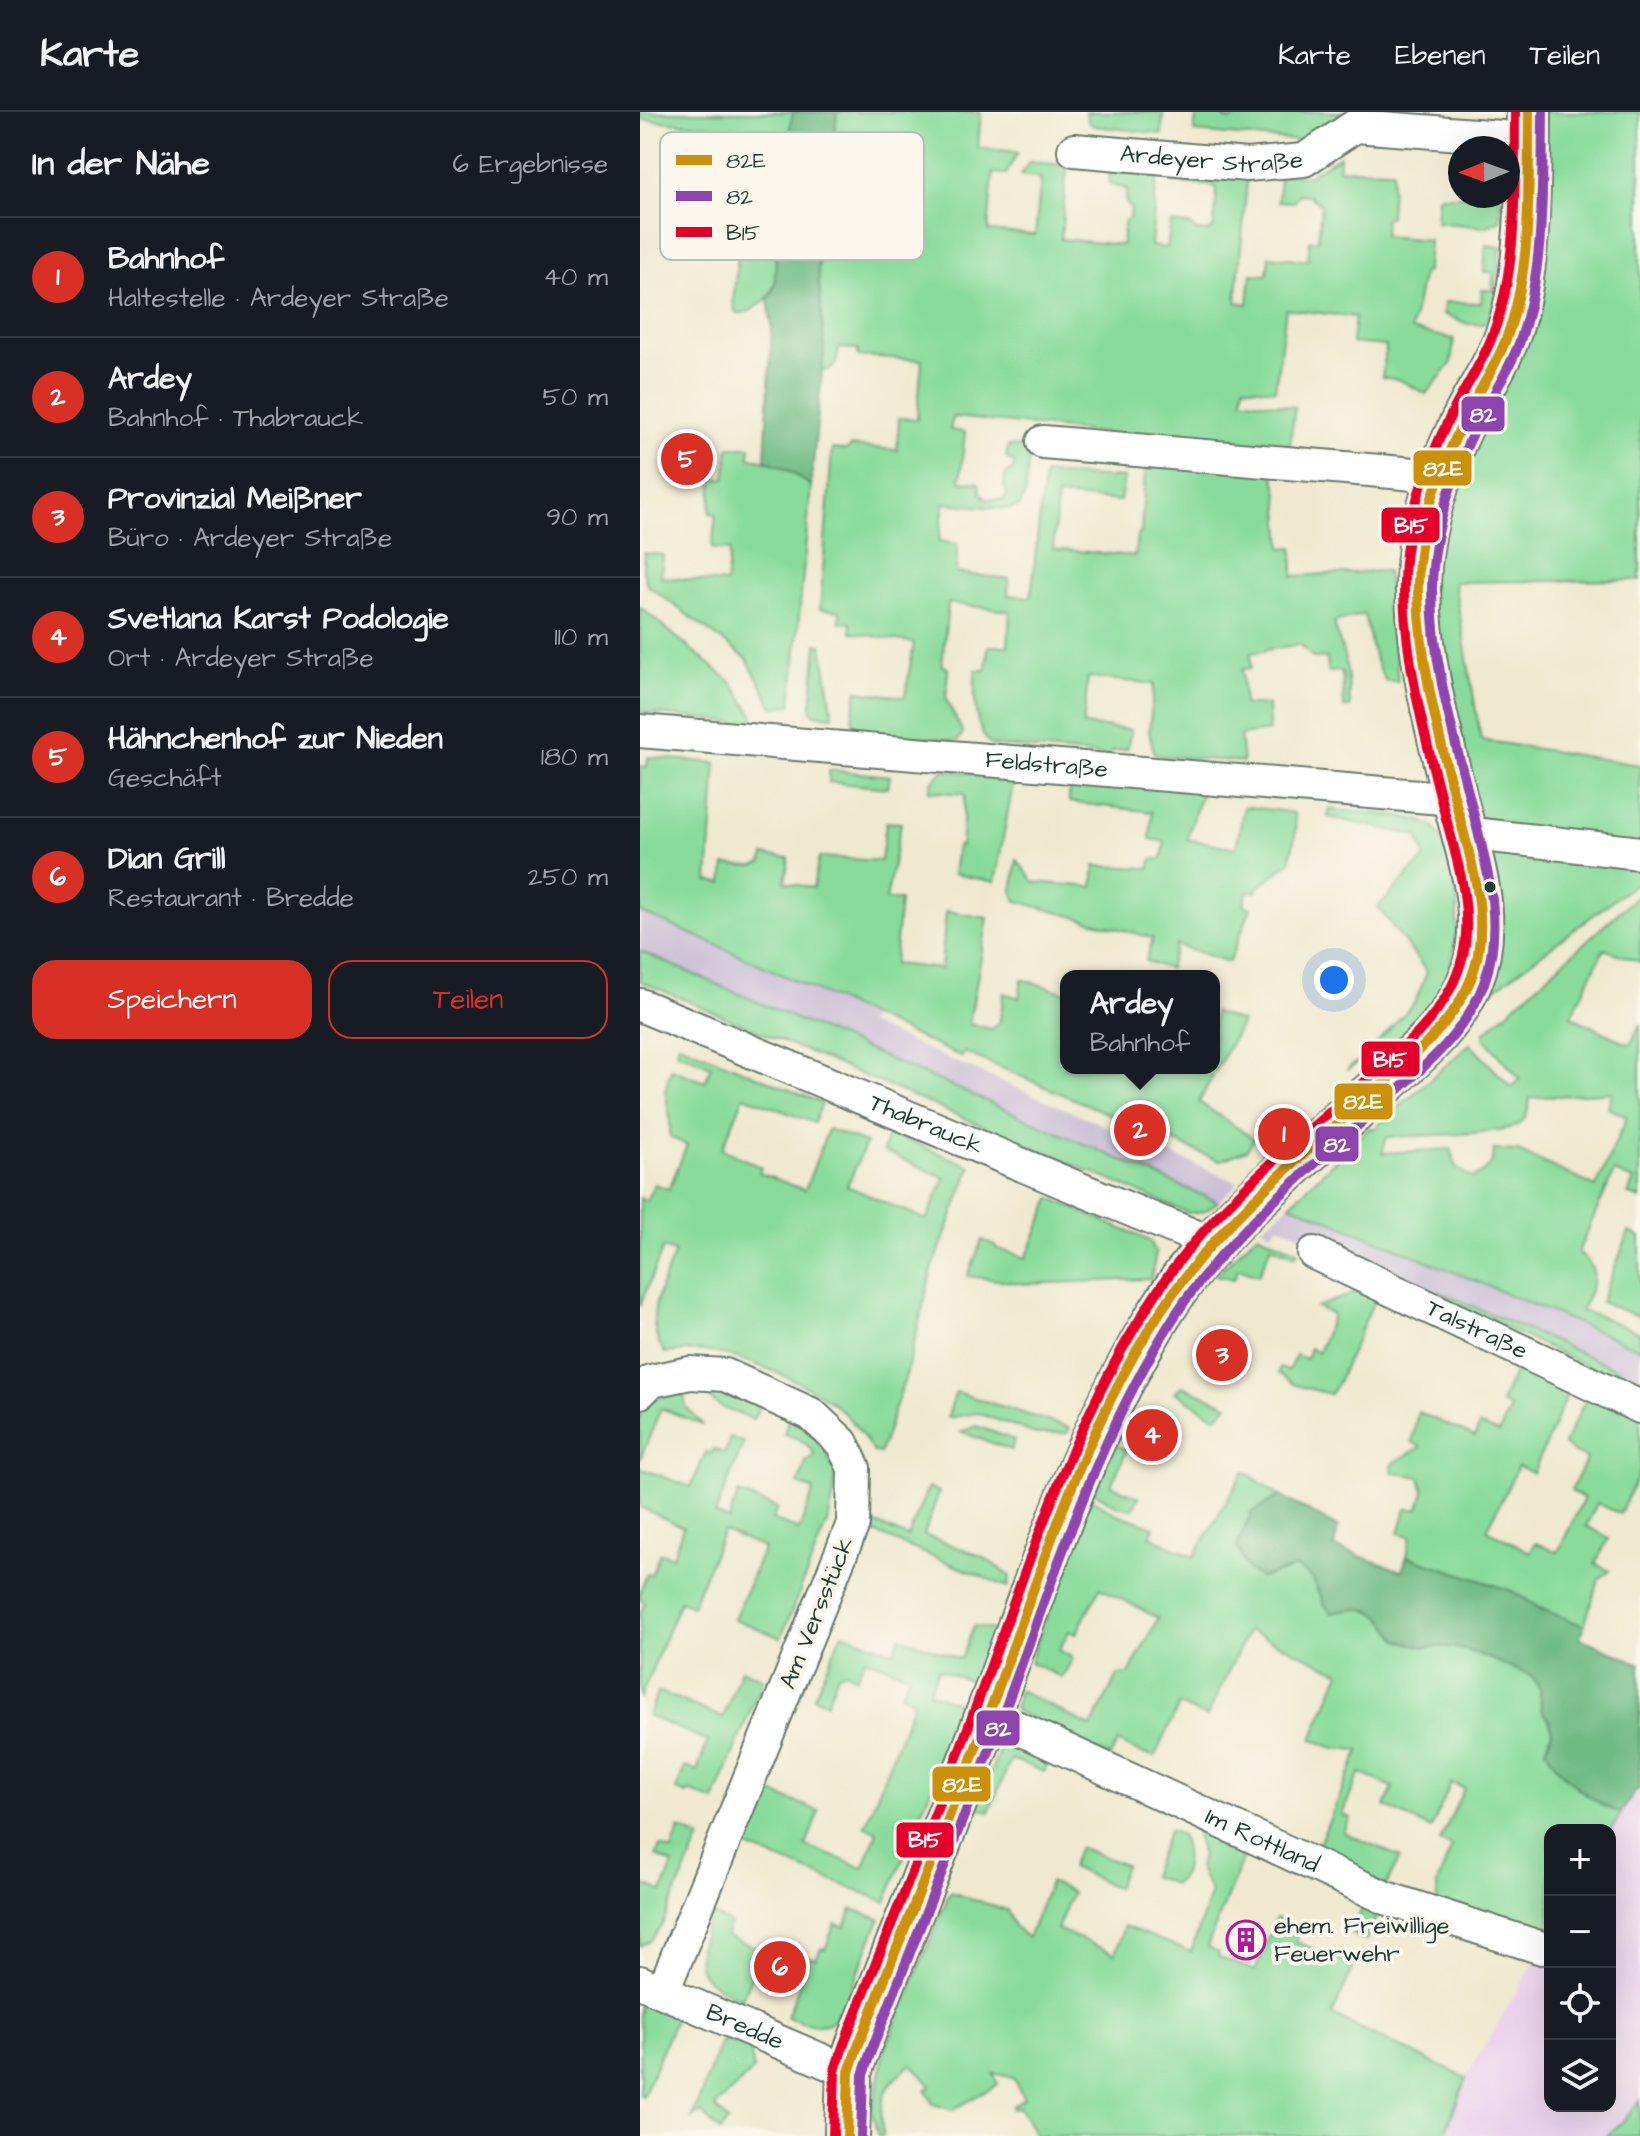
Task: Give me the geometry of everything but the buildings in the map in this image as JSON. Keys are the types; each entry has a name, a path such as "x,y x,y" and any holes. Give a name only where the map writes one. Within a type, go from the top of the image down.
{"main road":[{"name":"Ardeyer Straße","path":"847,2136 849,2072 1090,1447 1163,1307 1212,1243 1250,1203 1448,1024 1473,977 1479,935 1479,897 1424,665 1418,591 1424,529 1438,476 1506,340 1518,298 1523,263 1528,125"}],"street":[{"name":"Ardeyer Straße","path":"1074,150 1247,165 1304,160 1355,126 1528,125"},
{"path":"1043,442 1438,476"},
{"name":"Feldstraße","path":"640,731 1460,816 1640,853"},
{"name":"Thabrauck","path":"640,1005 1212,1243"},
{"name":"Talstraße","path":"1314,1253 1640,1407"},
{"name":"Am Versstück","path":"640,1392 651,1381 690,1373 725,1375 811,1414 842,1443 854,1468 853,1524 651,1986"},
{"name":"Im Rottland","path":"988,1714 1386,1898 1542,1948"},
{"name":"Bredde","path":"651,1986 849,2072"}],"shaded area":[{"path":"640,912 870,1017 868,1024 1238,1183 1218,1202 640,951"},
{"path":"1290,1204 1640,1349 1640,1379 1441,1292 1440,1297 1278,1225 1272,1233 1262,1228"},
{"path":"1640,1788 1640,2136 1444,2136 1466,2078 1544,1945 1544,2112 1616,2112 1615,1824"}],"green space":[{"path":"640,112 793,112 791,132 640,119"},
{"path":"793,112 837,112 835,132 789,132"},
{"path":"837,112 981,112 978,148 1018,152 1006,174 993,173 988,231 1035,235 1041,178 1021,175 1029,162 1067,165 1061,239 1122,245 1124,222 1130,217 1131,209 1126,203 1127,189 1109,184 1111,161 1158,165 1151,246 1167,248 1171,223 1190,225 1196,231 1208,232 1214,227 1217,187 1173,182 1173,165 1248,171 1236,302 1248,304 1251,274 1267,275 1269,256 1308,260 1310,240 1318,240 1321,205 1308,195 1299,194 1293,202 1278,201 1280,175 1309,175 1340,156 1338,169 1393,170 1390,217 1385,217 1384,236 1429,240 1427,272 1423,272 1411,330 1454,339 1451,364 1426,394 1400,380 1382,377 1386,346 1352,343 1355,317 1286,309 1275,390 1244,386 1242,399 1295,407 1289,452 953,417 950,430 965,432 960,481 979,483 980,492 986,499 1004,500 1007,494 1005,474 1013,470 1014,463 1006,458 1008,446 1030,448 1025,495 1020,506 1008,509 944,503 939,541 957,544 956,573 1009,579 1008,595 1031,597 1044,474 1124,478 1120,501 1057,496 1053,549 1135,556 1137,536 1141,533 1146,460 1273,472 1282,548 1293,547 1293,576 1387,571 1398,681 1386,681 1381,673 1364,614 1334,622 1346,666 1350,707 1344,707 1342,671 1328,672 1327,658 1313,658 1300,644 1251,653 1251,668 1242,669 1244,705 1268,705 1269,731 1240,735 1243,762 1154,753 1149,731 1154,684 1088,677 1083,725 1131,730 1127,749 1113,751 1109,756 991,745 978,720 975,670 986,670 988,646 1008,646 1010,611 948,603 942,666 948,668 946,699 963,733 958,741 858,730 852,718 857,691 905,697 914,643 851,632 851,623 840,622 840,611 820,609 832,449 846,450 851,446 897,450 899,418 917,419 922,360 858,356 858,349 839,348 836,363 831,369 822,371 824,349 818,269 819,260 924,260 924,132 835,132"},
{"path":"1086,112 1163,112 1162,134 1094,126 1088,122"},
{"path":"1197,112 1221,113 1232,120 1238,115 1253,116 1254,112 1343,112 1301,141 1194,132"},
{"path":"1529,112 1640,112 1640,580 1454,582 1481,740 1640,765 1640,880 1448,1024 1473,977 1419,570 1506,340"},
{"path":"1438,196 1448,196 1448,208 1500,208 1500,220 1485,227 1436,222"},
{"path":"1486,245 1501,247 1487,324 1468,324 1443,314 1444,302 1481,303 1482,290 1492,290 1493,272 1484,272"},
{"path":"738,260 776,260 775,279 768,297 745,312 736,313 733,302"},
{"path":"775,260 819,260 824,349 811,486 765,459 772,327 768,299 775,287"},
{"path":"729,447 750,447 749,458 767,461 811,486 791,705 773,707 747,659 647,585 643,571 644,553 663,555 661,577 726,583 730,550 712,548 716,514 710,513 713,478 725,479"},
{"path":"640,607 732,683 754,716 750,724 640,712"},
{"path":"817,644 822,645 833,716 814,714 811,709"},
{"path":"648,757 716,763 708,881 723,883 725,865 753,866 762,863 764,855 789,858 785,882 813,888 819,857 881,861 886,822 901,823 886,900 900,900 894,964 941,969 946,911 988,918 969,1024 992,1029 1000,1020 1004,993 1019,998 1022,979 1060,991 1060,1074 1214,1074 1199,1102 1254,1139 1247,1150 1219,1161 964,1052 962,1057 640,912 640,766 647,767"},
{"path":"829,770 890,776 888,788 829,782"},
{"path":"943,770 1011,776 1013,784 995,882 953,874 957,846 961,846 965,794 929,791 931,783"},
{"path":"1075,779 1197,788 1201,794 1187,839 1236,848 1244,806 1294,813 1296,830 1290,862 1256,892 1247,892 1244,905 1251,908 1229,962 1176,945 1169,969 1146,961 1153,938 1016,901 1012,891 1017,860 1034,882 1093,887 1095,866 1150,868 1151,860 1162,859 1165,842 1150,839 1152,812 1069,802 1069,789"},
{"path":"1329,809 1399,817 1432,826 1451,864 1456,888 1454,950 1442,987 1432,1004 1397,1041 1346,1070 1366,1055 1415,1002 1427,972 1378,907 1425,857 1418,836 1328,817"},
{"path":"1640,893 1640,962 1604,949 1571,1016 1631,1044 1640,1024 1640,1199 1628,1194 1634,1180 1614,1172 1578,1252 1591,1266 1593,1273 1591,1287 1580,1311 1640,1333 1640,1349 1290,1204 1370,1127 1374,1129 1470,1044 1511,1087 1520,1079 1484,1038 1484,1033","holes":["1612,1092 1608,1108 1627,1117 1596,1187 1518,1151 1494,1150 1487,1168 1471,1178 1456,1167 1451,1149 1382,1153 1387,1137 1475,1133 1518,1125 1527,1113 1530,1098"]},
{"path":"640,951 1218,1202 1203,1212 1188,1213 640,981"},
{"path":"1220,1014 1242,1022 1220,1063"},
{"path":"679,1044 822,1103 814,1123 744,1096 722,1149 761,1167 759,1173 805,1190 828,1129 866,1143 847,1186 926,1220 945,1178 883,1151 889,1133 971,1166 932,1270 906,1375 880,1453 873,1452 856,1426 834,1404 790,1379 752,1363 716,1353 665,1353 658,1341 654,1315 675,1252 663,1248 640,1306 640,1198 646,1201 654,1184 669,1189 687,1145 670,1137 665,1090 671,1069 705,1082 711,1066 676,1051"},
{"path":"1051,1198 1150,1241 1156,1253 1151,1279 1026,1284 968,1276 982,1240 1026,1258"},
{"path":"1629,1232 1640,1237 1640,1317 1601,1302"},
{"path":"1257,1234 1298,1251 1296,1256 1271,1246 1259,1275 1238,1268 1234,1279 1216,1275"},
{"path":"1365,1289 1377,1294 1330,1394 1295,1385 1278,1373 1280,1368 1288,1371 1296,1355 1306,1359 1310,1348 1318,1353 1333,1314 1317,1307"},
{"path":"1440,1292 1640,1379 1640,1391 1440,1297"},
{"path":"1519,1361 1571,1386 1533,1473 1518,1466 1487,1530 1530,1552 1535,1543 1558,1552 1584,1498 1571,1491 1587,1458 1574,1453 1564,1444 1587,1397 1640,1415 1640,1471 1620,1514 1597,1503 1586,1526 1609,1538 1595,1564 1610,1571 1599,1579 1584,1626 1541,1609 1512,1591 1407,1556 1411,1536 1399,1533 1406,1509 1419,1509 1424,1492 1420,1477 1392,1472 1393,1463 1421,1447 1412,1442 1418,1412 1475,1437 1479,1425 1499,1433 1510,1408 1501,1403"},
{"path":"682,1386 686,1407 703,1425 661,1408 640,1460 640,1409"},
{"path":"704,1386 760,1406 753,1419 716,1404"},
{"path":"1182,1386 1228,1405 1215,1417 1175,1392"},
{"path":"956,1392 1070,1428 1067,1433 1036,1434 978,1413 947,1418"},
{"path":"789,1417 814,1436 825,1449 834,1472 834,1494 829,1517 781,1638 734,1619 764,1548 723,1531 692,1606 680,1601 640,1699 640,1615 645,1603 640,1600 640,1591 660,1553 673,1556 683,1527 640,1507 640,1468 691,1487 706,1452 712,1453 713,1449 725,1453 730,1437 744,1442 715,1514 729,1520 738,1493 777,1508 772,1520 799,1530 814,1490 798,1484 807,1460 815,1455 802,1441 784,1434"},
{"path":"976,1426 1015,1440 1011,1450 961,1432"},
{"path":"1113,1444 1127,1450 1111,1485 1139,1497 1132,1509 1118,1506 1094,1492"},
{"path":"1244,1471 1280,1496 1251,1514 1237,1547 1282,1573 1295,1567 1313,1578 1317,1591 1382,1616 1398,1640 1476,1653 1532,1676 1540,1689 1541,1710 1549,1720 1552,1732 1546,1750 1602,1806 1621,1813 1615,1824 1544,1824 1544,1929 1540,1927 1523,1934 1437,1904 1437,1884 1452,1846 1440,1841 1464,1788 1451,1783 1431,1829 1385,1806 1393,1787 1360,1773 1342,1814 1350,1818 1343,1832 1400,1857 1386,1886 1315,1853 1360,1750 1333,1748 1312,1739 1340,1672 1248,1630 1207,1717 1179,1705 1155,1756 1142,1754 1118,1742 1110,1757 1014,1710 1019,1690 1091,1727 1118,1675 1129,1674 1158,1618 1100,1588 1076,1634 1069,1631 1059,1650 1073,1658 1062,1678 1030,1662 1091,1499 1117,1514 1154,1527 1150,1536 1194,1557"},
{"path":"928,1487 939,1492 924,1535 983,1557 1010,1576 1008,1587 867,1530 871,1522 908,1537"},
{"path":"1280,1496 1338,1527 1334,1547 1402,1571 1407,1556 1512,1591 1541,1609 1584,1626 1580,1638 1640,1664 1640,1788 1621,1813 1599,1803 1578,1788 1552,1760 1546,1750 1552,1732 1549,1720 1541,1710 1540,1689 1532,1676 1476,1653 1398,1640 1384,1620 1371,1611 1356,1609 1331,1613 1313,1579 1296,1567 1261,1578 1248,1570 1237,1547 1251,1513"},
{"path":"974,1626 994,1630 973,1682 938,1669 929,1692 964,1705 886,1902 742,1845 764,1790 819,1811 806,1846 863,1868 877,1832 865,1826 913,1703 901,1694 909,1675 865,1658 856,1678 846,1671 838,1674 827,1703 814,1697 842,1633 894,1652 900,1637 961,1659"},
{"path":"741,1669 763,1679 714,1801 689,1791 687,1794 676,1790 685,1767 697,1771 708,1741 648,1716 658,1691 723,1718"},
{"path":"1005,1736 1053,1752 1044,1772 1011,1759 989,1812 979,1808 978,1803"},
{"path":"1188,1806 1247,1847 1207,1947 1219,1952 1218,1957 1255,1971 1276,1918 1301,1929 1296,1942 1342,1960 1353,1968 1332,2015 1466,2078 1444,2136 1036,2136 1019,2107 1013,2109 1012,2106 1024,2098 1013,2078 993,2073 998,2084 952,2110 933,2104 926,2091 931,2086 912,2064 895,2079 885,2095 881,2113 883,2136 878,2136 872,2112 886,2047 950,1892 1007,1910 1014,1926 1028,1938 1050,1882 1072,1892 1057,1929 1115,1954 1124,1926 1191,1952 1211,1892 1198,1867 1202,1855"},
{"path":"679,1829 700,1838 661,1927 651,1940 640,1946 640,1883 662,1892 673,1864 656,1856 660,1846 672,1851"},
{"path":"1169,1830 1181,1835 1185,1848 1184,1868 1174,1884 1151,1876"},
{"path":"1079,1847 1125,1865 1117,1888 1071,1867"},
{"path":"1364,1903 1380,1909 1366,1940 1352,1934"},
{"path":"852,1909 880,1919 843,2009 832,2022 818,2025 787,2017 810,1957 816,1959 821,1948 825,1949 835,1924 845,1927"},
{"path":"711,1914 730,1923 726,1936 762,1950 742,1999 712,1983 700,1967 700,1945"},
{"path":"640,2003 676,2017 643,2096 640,2095"},
{"path":"722,2039 750,2048 754,2070 715,2107 728,2121 720,2131 700,2112 692,2118"},
{"path":"1640,2100 1640,2136 1607,2136 1624,2120"}],"transit line":[{"name":"B15","path":"833,2136 835,2070 844,2044 949,1779 1041,1528 1111,1370 1139,1320 1198,1238 1257,1176 1418,1033 1446,997 1460,966 1466,935 1464,895 1416,695 1405,619 1404,569 1411,521 1425,475 1443,430 1485,353 1501,307 1511,252 1515,112"},
{"name":"82E","path":"847,2136 849,2072 857,2049 979,1739 1054,1533 1099,1424 1125,1372 1153,1323 1212,1244 1271,1184 1428,1042 1445,1023 1471,979 1480,935 1478,896 1426,671 1419,619 1418,569 1425,523 1447,456 1502,349 1515,312 1525,256 1529,112"},
{"name":"82","path":"861,2136 863,2075 870,2054 1082,1502 1124,1406 1149,1359 1176,1314 1217,1260 1288,1188 1433,1058 1463,1023 1484,983 1491,959 1493,911 1480,839 1439,667 1433,616 1433,567 1440,522 1454,478 1482,415 1513,358 1529,311 1541,226 1543,112"}],"place":[{"name":"Hähnchenhof zur Nieden","path":"687,459"},
{"name":"Ardey","path":"1140,1130"},
{"name":"Bahnhof","path":"1284,1134"},
{"name":"Provinzial Meißner","path":"1222,1355"},
{"name":"Svetlana Karst Podologie","path":"1152,1435"},
{"name":"ehem. Freiwillige Feuerwehr","path":"1246,1940"},
{"name":"Dian Grill","path":"780,1967"}]}
